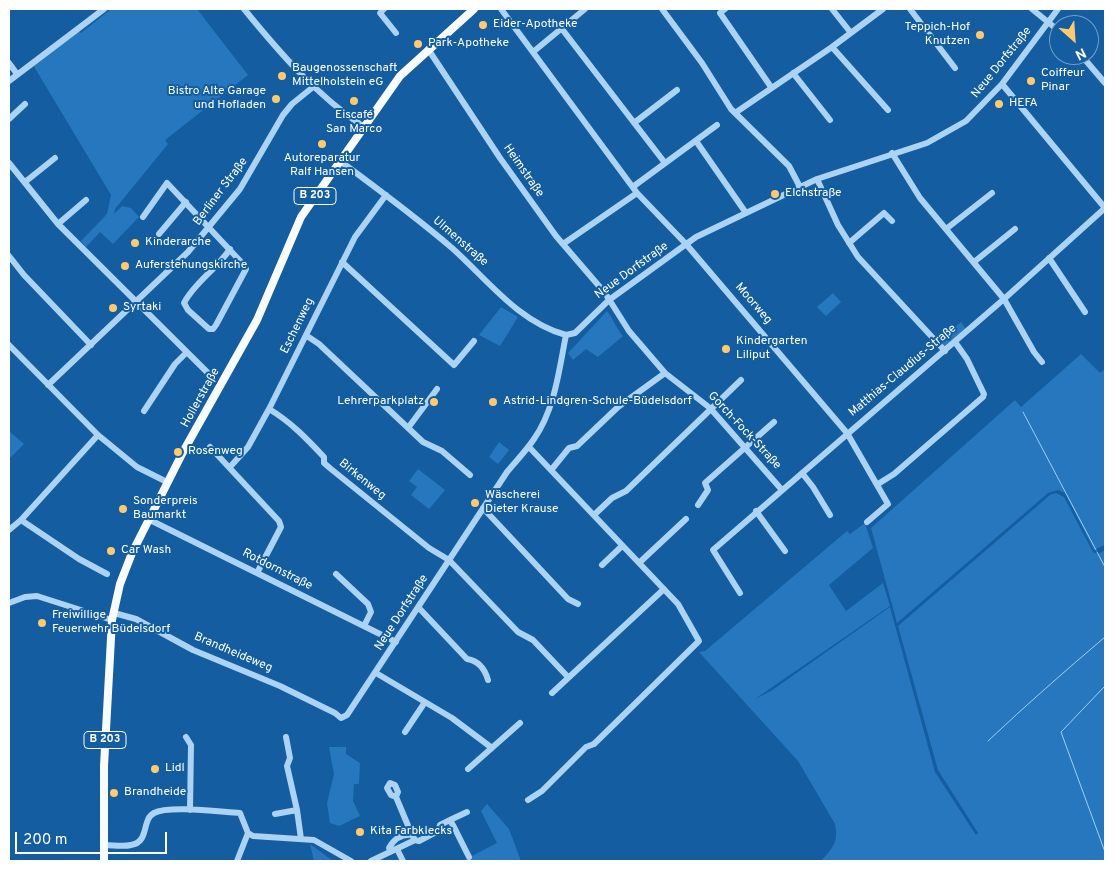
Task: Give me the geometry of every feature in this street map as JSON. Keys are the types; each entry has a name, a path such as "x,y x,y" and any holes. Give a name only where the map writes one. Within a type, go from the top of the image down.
{"main road":[{"name":"Hollerstraße","path":"104,861 104,766 113,616 120,584 148,519 257,320 301,217 400,76 474,9"}],"street":[{"path":"9,81 104,9"},
{"path":"244,9 274,46 313,87 364,127"},
{"path":"384,9 380,13 396,33"},
{"path":"501,9 634,186 637,193 563,244"},
{"path":"533,52 585,9"},
{"path":"662,9 702,63 735,113 789,166 800,187"},
{"path":"725,9 720,12 772,87"},
{"path":"832,9 850,33"},
{"path":"735,113 884,9"},
{"path":"910,9 955,68"},
{"path":"1032,9 1049,22"},
{"name":"Neue Dorfstraße","path":"341,718 346,715 376,673 507,472 529,447 547,415 555,389 566,335 575,333 609,300 686,244 818,179 892,153 928,143 948,133 973,115 1002,84 1049,22"},
{"path":"562,29 665,163"},
{"path":"832,47 888,110"},
{"name":"Heimstraße","path":"428,49 500,158 563,244 609,300"},
{"path":"9,63 17,74"},
{"path":"1090,65 1105,83"},
{"path":"793,73 830,120"},
{"path":"1002,84 1105,208"},
{"name":"Berliner Straße","path":"48,385 188,252 252,171 283,115 292,104 313,87"},
{"path":"634,123 677,90"},
{"path":"9,119 26,104"},
{"path":"634,186 717,125"},
{"path":"696,141 746,213"},
{"path":"892,153 920,198 1004,299 1034,352 1042,362"},
{"path":"25,182 55,158"},
{"name":"Ulmenstraße","path":"340,162 386,195 452,248 517,310 566,335"},
{"path":"9,163 58,224 212,377"},
{"path":"818,179 838,225 858,256 945,351"},
{"path":"143,217 167,183 230,249 246,269 216,325 213,329 209,329 188,310 184,303 189,294 223,260 230,249"},
{"name":"Moorweg","path":"637,193 686,244 847,433 888,504 867,522"},
{"path":"946,229 992,193"},
{"name":"Eschenweg","path":"230,467 248,447 307,336 342,262 367,218 386,195"},
{"path":"58,224 86,200"},
{"path":"159,234 186,202"},
{"name":"Matthias-Claudius-Straße","path":"740,593 713,550 756,511 945,351 1105,208"},
{"path":"849,243 884,212 892,221"},
{"path":"974,262 1016,229"},
{"path":"9,256 24,275 91,345"},
{"path":"1049,258 1085,312"},
{"path":"342,262 454,365 474,341"},
{"name":"Gorch-Fock-Straße","path":"609,300 629,331 664,373 710,408 782,490"},
{"path":"307,336 319,344 423,442 442,451 470,475"},
{"path":"878,484 894,474 983,398 984,394 968,359 955,342"},
{"path":"9,345 98,436 137,467 167,482"},
{"path":"144,411 175,364 187,352"},
{"path":"552,469 569,448 576,446 618,407 664,373"},
{"path":"594,515 612,498 626,491 710,408 742,380"},
{"path":"408,428 437,389"},
{"name":"Birkenweg","path":"269,410 286,419 299,431 324,457 324,463 331,470 429,548 449,560 518,632 533,640 568,678"},
{"path":"698,505 708,490 705,482 774,422"},
{"path":"9,530 21,520 98,436"},
{"path":"210,447 279,521 281,527 257,573"},
{"path":"528,800 542,791 586,747 594,744 697,644 698,638 678,604 552,469 529,447"},
{"path":"802,474 813,487 830,515"},
{"path":"483,508 568,599 578,604"},
{"path":"756,511 786,551"},
{"name":"Rotdornstraße","path":"148,519 396,642"},
{"path":"639,563 686,519"},
{"path":"21,520 79,559 107,574"},
{"path":"602,565 622,546"},
{"path":"336,574 368,604 371,612 364,626"},
{"path":"552,693 664,589"},
{"name":"Brandheideweg","path":"9,603 25,597 37,596 113,616 136,619 193,650 280,686 335,713 341,718"},
{"path":"419,608 467,659 475,661 486,672 488,680"},
{"path":"376,673 426,702 492,748"},
{"path":"405,732 426,702"},
{"path":"468,769 520,723"},
{"path":"186,737 192,745 190,810"},
{"path":"286,737 290,758 287,766 297,810 301,839"},
{"path":"396,797 414,838"},
{"path":"104,845 132,845 139,842 145,835 147,822 153,813 161,810 240,813 248,833 253,836 314,840 351,861"},
{"path":"275,814 297,810"},
{"path":"438,831 440,825 467,812"},
{"path":"450,820 469,857"},
{"path":"403,861 394,850 389,848 397,838 406,834 419,841 438,831 444,832 454,827"},
{"path":"237,861 248,833"},
{"path":"314,840 343,861"},
{"path":"371,861 394,850"}],"shaded area":[{"path":"111,9 197,9 248,75 165,140 168,144 115,209 114,214 122,206 131,208 139,217 113,244 100,232 86,247 81,241 107,214 111,195 33,65 78,31 81,33"},
{"path":"833,293 841,302 826,316 817,307"},
{"path":"501,307 518,317 500,346 479,335"},
{"path":"607,311 623,336 598,357 586,349 573,360 568,353"},
{"path":"961,322 966,329 945,348 938,341"},
{"path":"1081,354 1100,373 1105,369 1105,545 1094,550 1065,493 1058,490 1048,493 897,623 871,528 1015,400 1021,407"},
{"path":"9,431 24,444 9,459"},
{"path":"499,442 509,450 498,464 489,457"},
{"path":"418,469 445,490 429,509 411,495 417,487 409,481"},
{"path":"1056,493 1064,497 1093,552 1098,554 1105,550 1105,861 821,861 834,845 836,836 835,824 798,761 699,652 705,651 847,531 850,534 865,523 873,548 829,585 846,611 883,583 890,606 755,699 771,691 890,607 935,772 976,835 978,833 938,770 898,626 1050,495"},
{"path":"329,747 346,747 346,754 360,763 359,784 354,784 353,801 360,816 339,826 330,823 327,803 334,774"},
{"path":"487,804 509,829 521,861 462,861 497,843 481,811"},
{"path":"310,844 333,861 314,861"}],"waterway":[{"path":"1023,412 1096,550"},
{"path":"1097,552 1105,567"},
{"path":"988,741 1105,637"},
{"path":"1105,686 1061,732 1105,852"}],"place":[{"name":"Eider-Apotheke","path":"483,25"},
{"name":"Teppich-Hof Knutzen","path":"980,35"},
{"name":"Park-Apotheke","path":"418,44"},
{"name":"Baugenossenschaft Mittelholstein eG","path":"282,76"},
{"name":"Coiffeur Pinar","path":"1031,81"},
{"name":"Bistro Alte Garage und Hofladen","path":"276,99"},
{"name":"Eiscafé San Marco","path":"354,101"},
{"name":"HEFA","path":"999,104"},
{"name":"Autoreparatur Ralf Hansen","path":"322,144"},
{"name":"Elchstraße","path":"775,194"},
{"name":"Kinderarche","path":"135,243"},
{"name":"Auferstehungskirche","path":"125,266"},
{"name":"Syrtaki","path":"113,308"},
{"name":"Kindergarten Liliput","path":"726,349"},
{"name":"Lehrerparkplatz","path":"434,402"},
{"name":"Astrid-Lindgren-Schule-Büdelsdorf","path":"493,402"},
{"name":"Rosenweg","path":"178,452"},
{"name":"Wäscherei Dieter Krause","path":"475,503"},
{"name":"Sonderpreis Baumarkt","path":"123,509"},
{"name":"Car Wash","path":"111,551"},
{"name":"Freiwillige Feuerwehr Büdelsdorf","path":"42,623"},
{"name":"Lidl","path":"155,769"},
{"name":"Brandheide","path":"114,793"},
{"name":"Kita Farbklecks","path":"360,832"}]}
